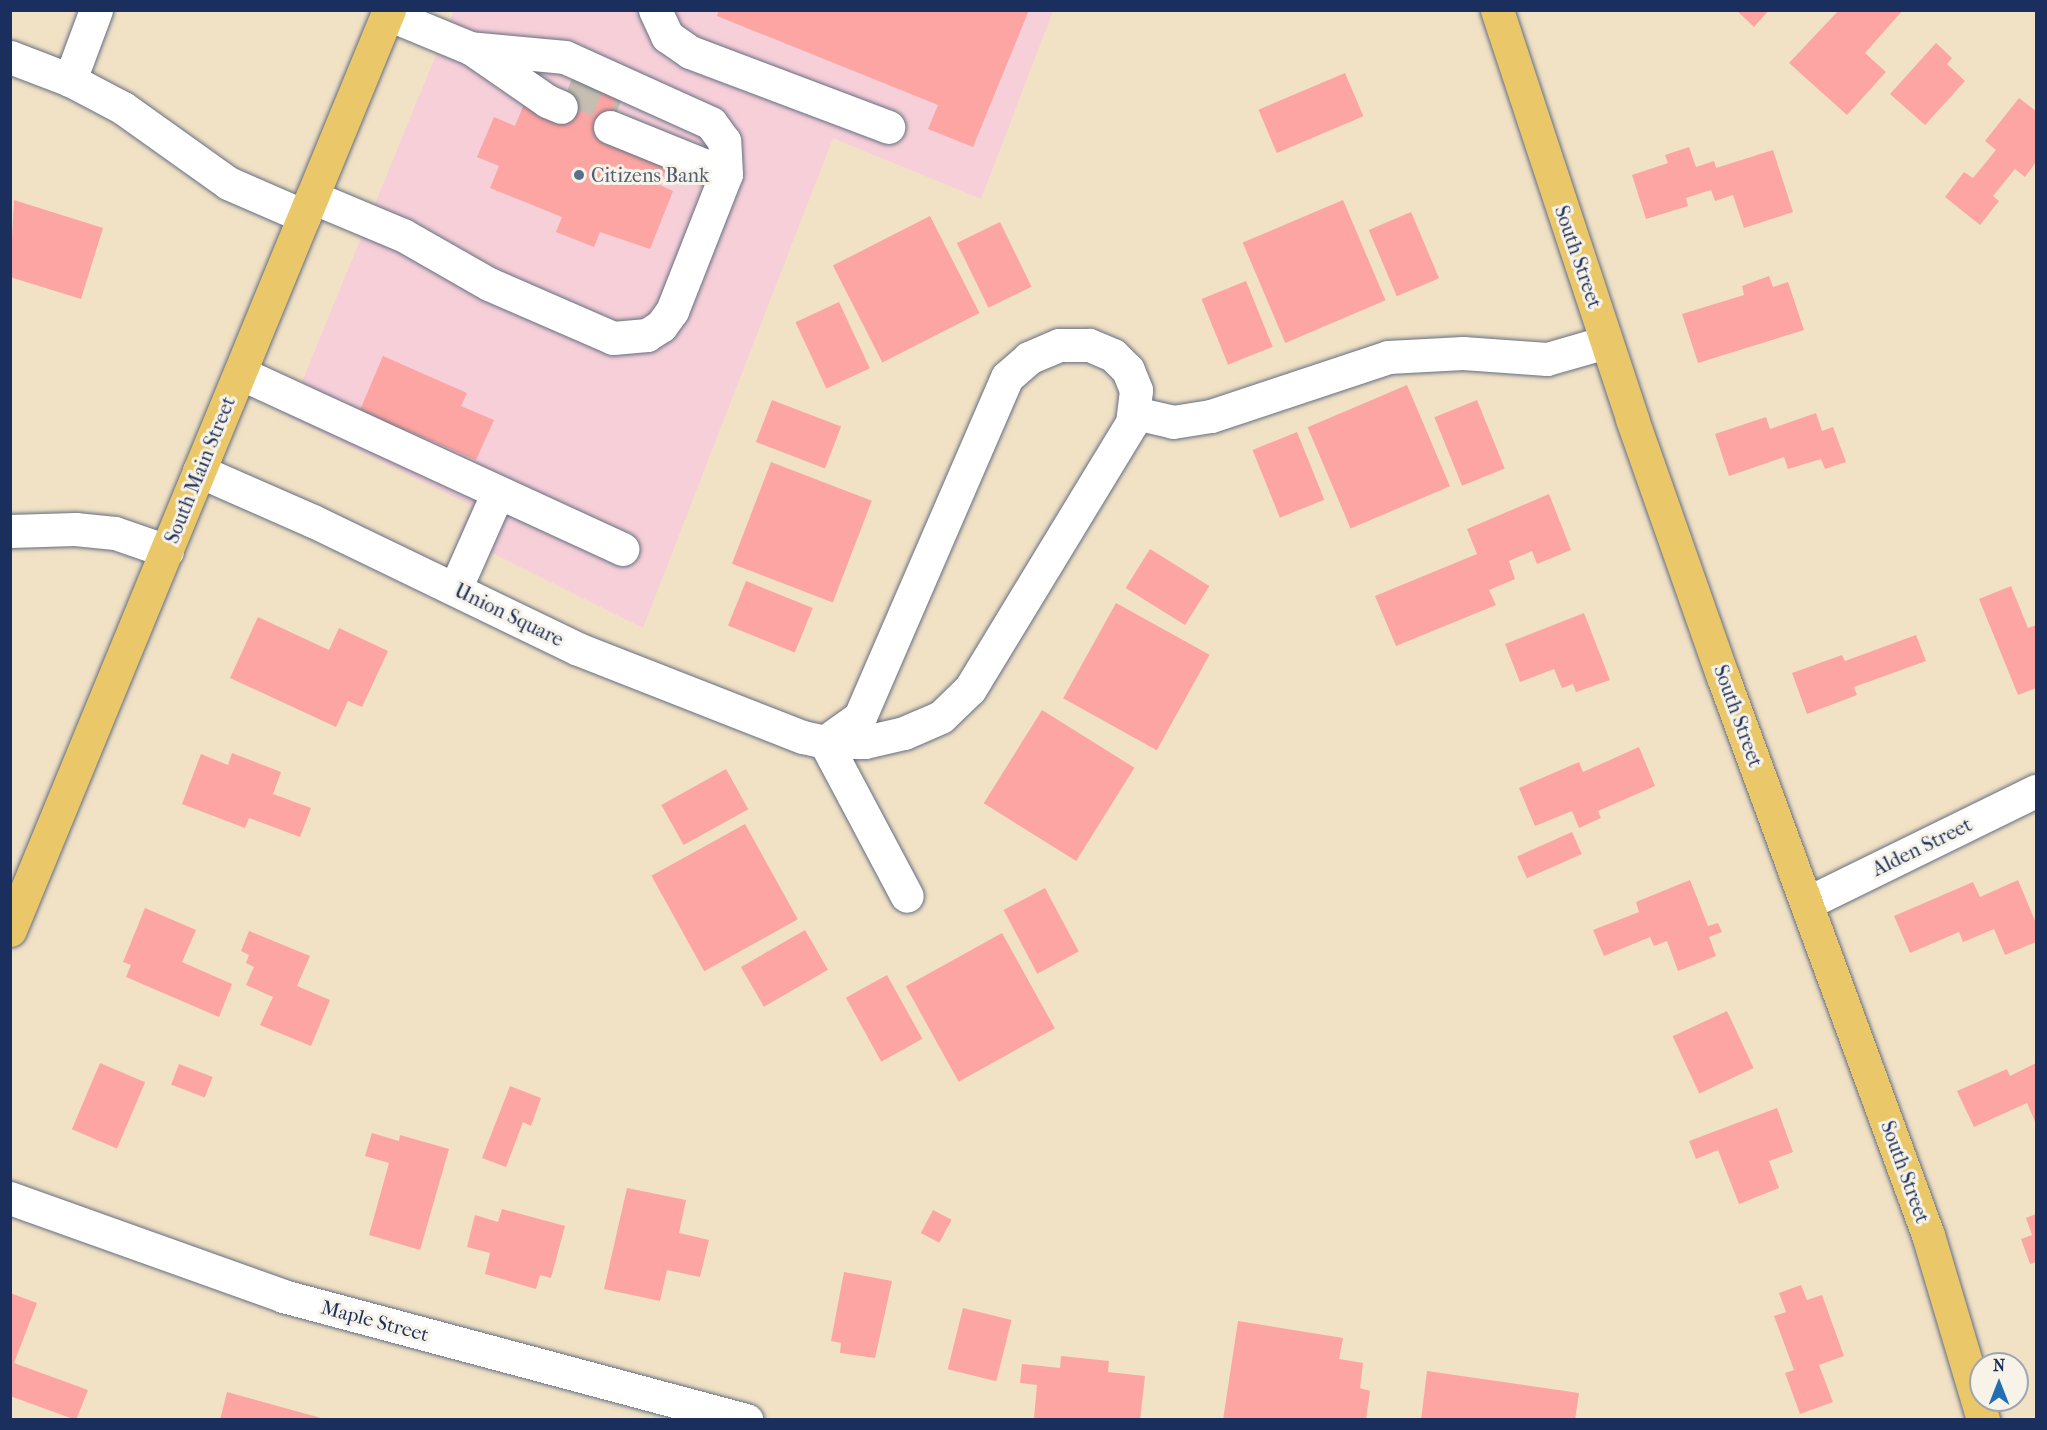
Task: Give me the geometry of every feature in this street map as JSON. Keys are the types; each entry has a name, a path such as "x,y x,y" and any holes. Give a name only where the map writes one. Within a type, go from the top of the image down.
{"main road":[{"name":"South Street","path":"1497,10 1606,342 1719,666 1808,903 1928,1235 1983,1419"},
{"name":"South Main Street","path":"10,930 388,12"}],"street":[{"path":"70,80 96,10"},
{"path":"655,10 668,36 690,52 888,127"},
{"path":"388,12 470,48 565,97"},
{"path":"10,57 70,80 123,108 228,183 403,235 489,284 613,338 630,339 661,326 672,311 727,163 718,130 702,116 565,57 470,48"},
{"path":"614,117 727,163"},
{"path":"1136,413 1173,422 1211,416 1388,357 1463,353 1547,359 1606,342"},
{"path":"1059,345 1103,349 1122,362 1133,380 1136,413 957,705 941,717 904,733 865,742 825,742 860,717 999,389 1012,372 1029,358 1059,345"},
{"path":"240,373 622,549"},
{"name":"Union Square","path":"200,471 455,589 578,649 825,742"},
{"path":"455,589 498,492"},
{"path":"10,531 75,529 115,533 167,551"},
{"path":"825,742 907,896"},
{"name":"Alden Street","path":"1808,903 2037,791"},
{"name":"Maple Street","path":"10,1198 283,1296 747,1419"}],"shaded area":[{"path":"454,11 1053,11 981,199 833,138 643,628 458,536 472,506 288,416"}],"building":[{"path":"719,10 1029,10 973,147 928,129 938,105 717,16"},
{"path":"1736,10 1769,10 1754,27"},
{"path":"1839,10 1903,10 1865,53 1886,72 1847,115 1789,63"},
{"path":"1936,43 1952,58 1947,64 1965,81 1925,125 1890,94"},
{"path":"1345,73 1363,116 1277,153 1258,110"},
{"name":"Citizens Bank","path":"574,74 623,94 605,137 669,162 660,185 673,191 650,249 600,232 594,247 556,232 562,217 490,188 499,166 477,157 494,117 515,126 524,104 557,117"},
{"path":"2019,98 2036,111 2036,162 2025,177 2015,169 1993,196 1999,201 1980,225 1945,197 1964,172 1973,178 1996,150 1985,141"},
{"path":"1689,147 1696,167 1714,161 1716,168 1773,150 1793,212 1744,228 1733,195 1715,201 1711,190 1686,198 1688,206 1646,219 1632,175 1668,163 1665,155"},
{"path":"14,200 103,228 81,299 10,277"},
{"path":"1343,200 1386,300 1285,343 1243,243"},
{"path":"1411,212 1439,278 1397,296 1369,230"},
{"path":"930,216 979,313 882,363 833,265"},
{"path":"1000,222 1032,287 988,308 957,243"},
{"path":"1769,276 1773,287 1788,282 1804,330 1698,363 1682,314 1744,295 1742,286"},
{"path":"1246,281 1273,347 1228,365 1201,299"},
{"path":"839,302 870,368 826,388 795,322"},
{"path":"383,356 467,393 461,406 494,420 476,460 406,430 398,433 384,427 382,420 360,410"},
{"path":"1407,385 1450,486 1351,528 1308,427"},
{"path":"772,400 841,427 825,469 756,442"},
{"path":"1477,400 1505,469 1462,486 1434,417"},
{"path":"1816,413 1822,431 1833,427 1846,462 1825,469 1821,459 1788,469 1784,457 1729,476 1715,434 1766,417 1770,429"},
{"path":"1297,432 1324,500 1280,518 1252,450"},
{"path":"771,462 872,501 833,602 732,564"},
{"path":"1549,494 1571,550 1537,564 1532,551 1509,561 1515,579 1489,590 1496,605 1396,646 1375,596 1477,554 1467,529"},
{"path":"1150,549 1209,586 1185,625 1126,588"},
{"path":"746,581 813,608 795,652 728,626"},
{"path":"2011,586 2028,628 2036,625 2036,688 2018,695 1979,599"},
{"path":"1116,603 1210,655 1157,750 1063,698"},
{"path":"1584,613 1610,680 1576,692 1573,684 1562,688 1554,669 1520,682 1505,644"},
{"path":"258,617 329,650 339,628 388,651 362,707 348,701 336,727 230,678"},
{"path":"1916,635 1926,661 1854,687 1857,695 1807,714 1792,673 1842,655 1845,661"},
{"path":"1042,710 1134,768 1076,861 984,803"},
{"path":"1639,747 1655,786 1598,811 1601,818 1579,828 1572,811 1535,826 1519,788 1579,762 1583,772"},
{"path":"232,753 281,772 273,794 311,808 300,837 249,818 245,828 182,804 201,754 228,765"},
{"path":"726,769 748,809 684,845 661,805"},
{"path":"745,824 798,919 704,971 651,876"},
{"path":"1572,832 1582,854 1527,878 1517,856"},
{"path":"1690,880 1708,926 1718,923 1722,932 1709,937 1716,956 1678,971 1667,941 1654,946 1650,937 1604,956 1593,930 1639,912 1636,902"},
{"path":"2018,880 2036,923 2036,942 2005,955 1994,929 1963,942 1959,932 1910,953 1894,916 1973,882 1980,897"},
{"path":"1045,888 1079,952 1037,974 1004,910"},
{"path":"145,908 196,930 182,962 232,984 219,1017 126,977 131,965 123,962"},
{"path":"805,930 828,970 764,1007 741,967"},
{"path":"249,931 310,956 297,986 330,1000 311,1046 260,1025 273,997 246,985 254,967 246,963 249,955 241,951"},
{"path":"1002,933 1055,1028 959,1082 906,986"},
{"path":"887,975 922,1039 881,1062 846,998"},
{"path":"1727,1011 1754,1068 1699,1093 1673,1036"},
{"path":"100,1063 145,1082 117,1148 72,1129"},
{"path":"2036,1063 2036,1124 2027,1103 1974,1127 1957,1091 2007,1069 2010,1076"},
{"path":"179,1064 213,1077 205,1097 171,1085"},
{"path":"510,1086 541,1098 531,1126 523,1122 506,1167 482,1158"},
{"path":"1777,1108 1793,1152 1769,1161 1779,1188 1739,1204 1718,1150 1696,1159 1689,1141"},
{"path":"372,1133 399,1141 400,1135 449,1149 420,1250 369,1235 389,1163 365,1156"},
{"path":"627,1188 686,1200 679,1233 709,1240 700,1277 667,1270 660,1301 604,1289"},
{"path":"502,1209 565,1226 551,1278 540,1275 536,1289 485,1274 490,1253 467,1247 475,1215 498,1222"},
{"path":"933,1210 952,1220 939,1243 921,1233"},
{"path":"2036,1214 2036,1262 2030,1264 2021,1239 2032,1235 2026,1218"},
{"path":"844,1272 892,1281 875,1358 840,1353 841,1343 831,1341"},
{"path":"1801,1285 1807,1300 1822,1295 1844,1356 1819,1365 1833,1402 1800,1414 1785,1373 1794,1370 1774,1316 1786,1312 1779,1293"},
{"path":"10,1293 37,1303 14,1363 88,1390 76,1420 10,1396"},
{"path":"963,1308 1012,1320 996,1381 948,1369"},
{"path":"1238,1321 1343,1338 1339,1359 1363,1363 1360,1388 1370,1391 1366,1420 1223,1420"},
{"path":"1061,1356 1109,1361 1108,1372 1145,1376 1140,1420 1034,1418 1037,1385 1020,1383 1022,1364 1060,1368"},
{"path":"1427,1371 1579,1393 1575,1420 1421,1420"},
{"path":"227,1392 321,1418 321,1420 220,1420"}],"tunnel":[{"path":"568,88 618,108"}],"place":[{"name":"Citizens Bank","path":"579,175"}]}
